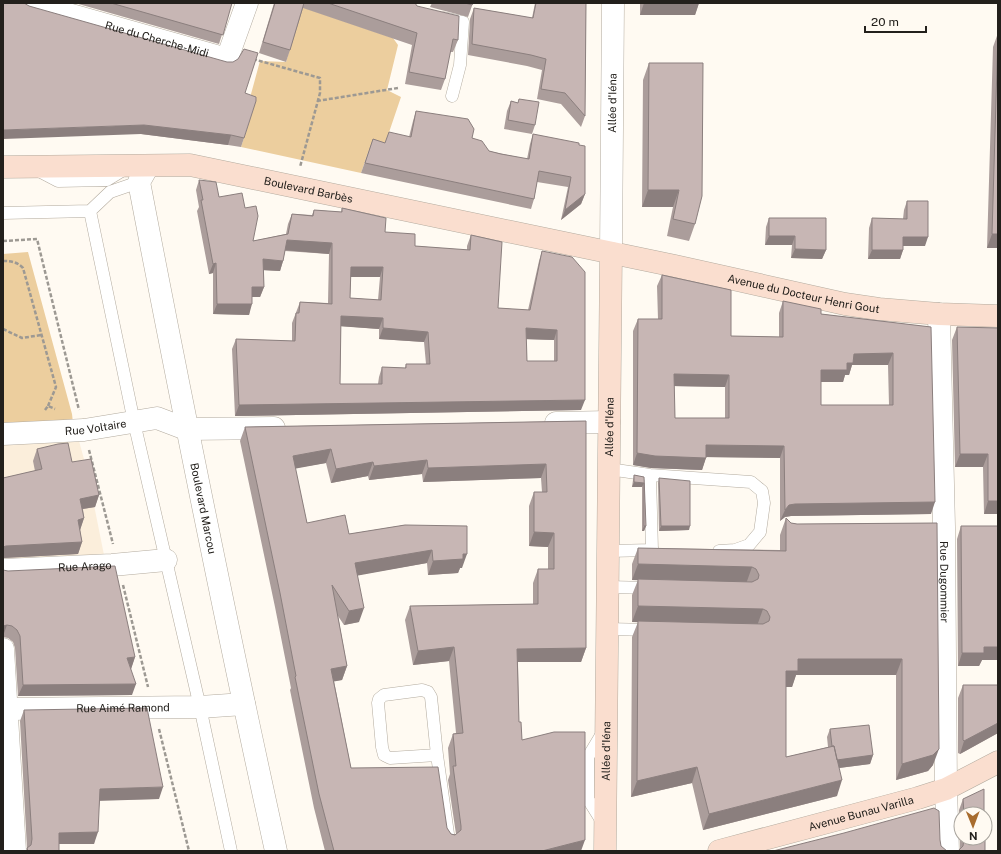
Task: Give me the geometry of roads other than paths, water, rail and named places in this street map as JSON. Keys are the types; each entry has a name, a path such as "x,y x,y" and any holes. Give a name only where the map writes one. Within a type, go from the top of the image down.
{"main road":[{"name":"Boulevard Barbès","path":"3,167 139,172 190,165 611,253"},
{"name":"Avenue du Docteur Henri Gout","path":"611,253 845,304 879,309 939,314 998,316"},
{"name":"Allée d'Iéna","path":"605,851 611,253"},
{"name":"Avenue Bunau Varilla","path":"719,851 911,800 946,789 998,762"}],"street":[{"name":"Rue du Cherche-Midi","path":"30,3 227,59 248,3"},
{"name":"Allée d'Iéna","path":"611,253 613,3"},
{"name":"Boulevard Marcou","path":"139,172 186,430 276,851"},
{"name":"Rue Dugommier","path":"939,314 944,526 946,789 948,851"},
{"name":"Rue Voltaire","path":"3,434 84,430 158,418 186,430"},
{"path":"537,423 609,422"},
{"path":"186,430 290,428"},
{"path":"921,527 967,526"},
{"name":"Rue Arago","path":"3,570 166,560"},
{"path":"3,649 4,710 15,851"},
{"name":"Rue Aimé Ramond","path":"4,710 200,707 244,704"}],"lane":[{"path":"432,15 463,22 460,65 452,96"},
{"path":"3,213 90,211 110,192 139,172"},
{"path":"90,211 134,422 200,707 231,851"},
{"path":"609,469 650,475 751,482 762,491 764,503 760,532 748,545 735,550 710,551"},
{"path":"650,475 652,550"},
{"path":"608,552 652,550 667,551"},
{"path":"608,587 662,589"},
{"path":"607,629 662,630"},
{"path":"437,755 390,758 384,755 378,703 379,699 384,695 422,690 428,692 431,697 437,755 449,841"}]}
